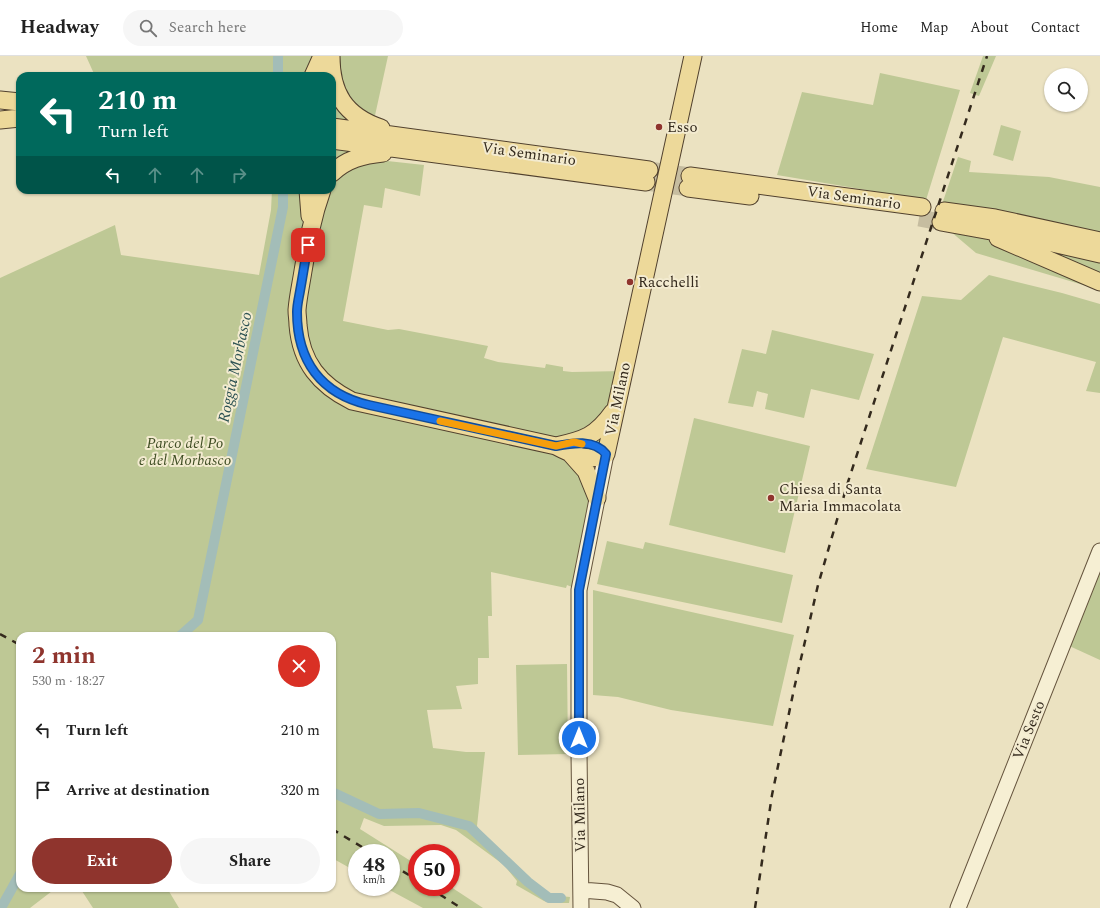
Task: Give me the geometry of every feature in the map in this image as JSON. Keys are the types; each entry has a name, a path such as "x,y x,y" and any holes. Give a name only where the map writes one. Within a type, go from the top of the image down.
{"main road":[{"path":"315,72 322,56"},
{"path":"331,56 332,72"},
{"name":"Via Milano","path":"582,908 579,752 579,590 606,454 693,56"},
{"path":"336,88 353,113 407,144"},
{"path":"0,100 16,102"},
{"path":"0,120 16,118"},
{"path":"336,128 407,144"},
{"path":"336,140 407,144"},
{"path":"336,169 350,160 363,155 407,144"},
{"name":"Via Seminario","path":"407,144 648,176"},
{"name":"Via Seminario","path":"689,182 920,213"},
{"path":"308,194 310,227"},
{"path":"321,194 310,227 297,311 299,338 313,371 323,382 337,394 352,401 566,447 590,458 599,458 606,454"},
{"path":"1100,229 995,218 942,216 972,227 1100,282"},
{"path":"995,218 1100,241"},
{"path":"972,227 1035,239 1100,254"},
{"path":"566,447 595,432 604,425 616,408"},
{"path":"566,447 586,471 597,498"},
{"name":"Via Sesto","path":"958,908 1100,551"},
{"path":"581,890 607,892 617,895 633,908"}],"green space":[{"path":"86,56 320,56 316,72 93,72"},
{"name":"Parco del Po e del Morbasco","path":"321,56 388,56 374,120 369,159 424,165 420,196 385,188 382,208 364,205 343,321 388,330 399,329 488,346 484,358 498,362 545,368 546,364 563,367 563,371 572,372 624,371 579,590 567,585 566,588 491,572 492,616 488,616 489,658 478,658 478,684 456,686 462,709 427,710 433,748 466,752 485,752 477,826 484,838 548,895 570,897 569,903 550,903 544,901 516,885 517,881 504,865 456,830 441,825 384,826 364,818 360,829 384,844 348,844 348,867 336,860 336,632 16,632 16,892 51,892 30,908 0,908 0,278 115,225 121,255 259,275 271,210 272,194 336,194 336,72 318,72"},
{"path":"983,56 996,56 979,96 970,93"},
{"path":"880,73 960,90 926,200 777,175 802,92 873,105"},
{"path":"1001,125 1021,131 1013,161 993,155"},
{"path":"958,157 971,161 969,172 1049,177 1100,187 1100,290 976,253 950,231 934,228"},
{"path":"989,275 1100,304 1100,393 1086,391 1096,362 1003,337 956,487 866,469 922,296 961,300"},
{"path":"772,330 874,354 859,400 811,389 804,418 765,409 768,394 757,391 753,407 728,403 742,349 766,354"},
{"path":"694,418 810,446 785,553 669,525"},
{"path":"607,541 643,549 645,542 793,575 782,623 597,584"},
{"path":"1100,550 1100,660 1065,644"},
{"path":"593,590 794,635 773,726 671,710 618,697 593,695"},
{"path":"567,664 568,754 518,755 516,665"},
{"name":"Parco del Po e del Morbasco","path":"400,854 408,859 408,896 460,896 460,893 483,908 423,908 400,896"},
{"path":"83,892 169,892 179,908 93,908"}],"waterway":[{"name":"Roggia Morbasco","path":"278,56 278,72"},
{"name":"Roggia Morbasco","path":"184,632 198,620 283,207 283,194"},
{"path":"336,794 379,814 419,813 469,826 528,882 549,898 561,898"},
{"name":"Roggia Morbasco","path":"1,908 16,881"}],"tunnel":[{"path":"649,170 690,176"},
{"path":"646,182 688,188"},
{"path":"919,218 941,222"}],"railway":[{"path":"755,908 772,795 818,585 848,482 987,56"},
{"path":"0,634 16,643"},
{"path":"336,831 357,844"},
{"path":"400,870 408,874"},
{"path":"442,896 461,908"}],"slow traffic":[{"path":"440,421 556,446 574,442 582,444"}],"place":[{"name":"Esso","path":"659,127"},
{"name":"Racchelli","path":"630,282"},
{"name":"Chiesa di Santa Maria Immacolata","path":"771,498"}],"route":[{"path":"308,245 297,311 299,338 313,371 337,394 352,401 556,446 574,442 594,445 601,448 606,454 579,590 579,738"}]}
